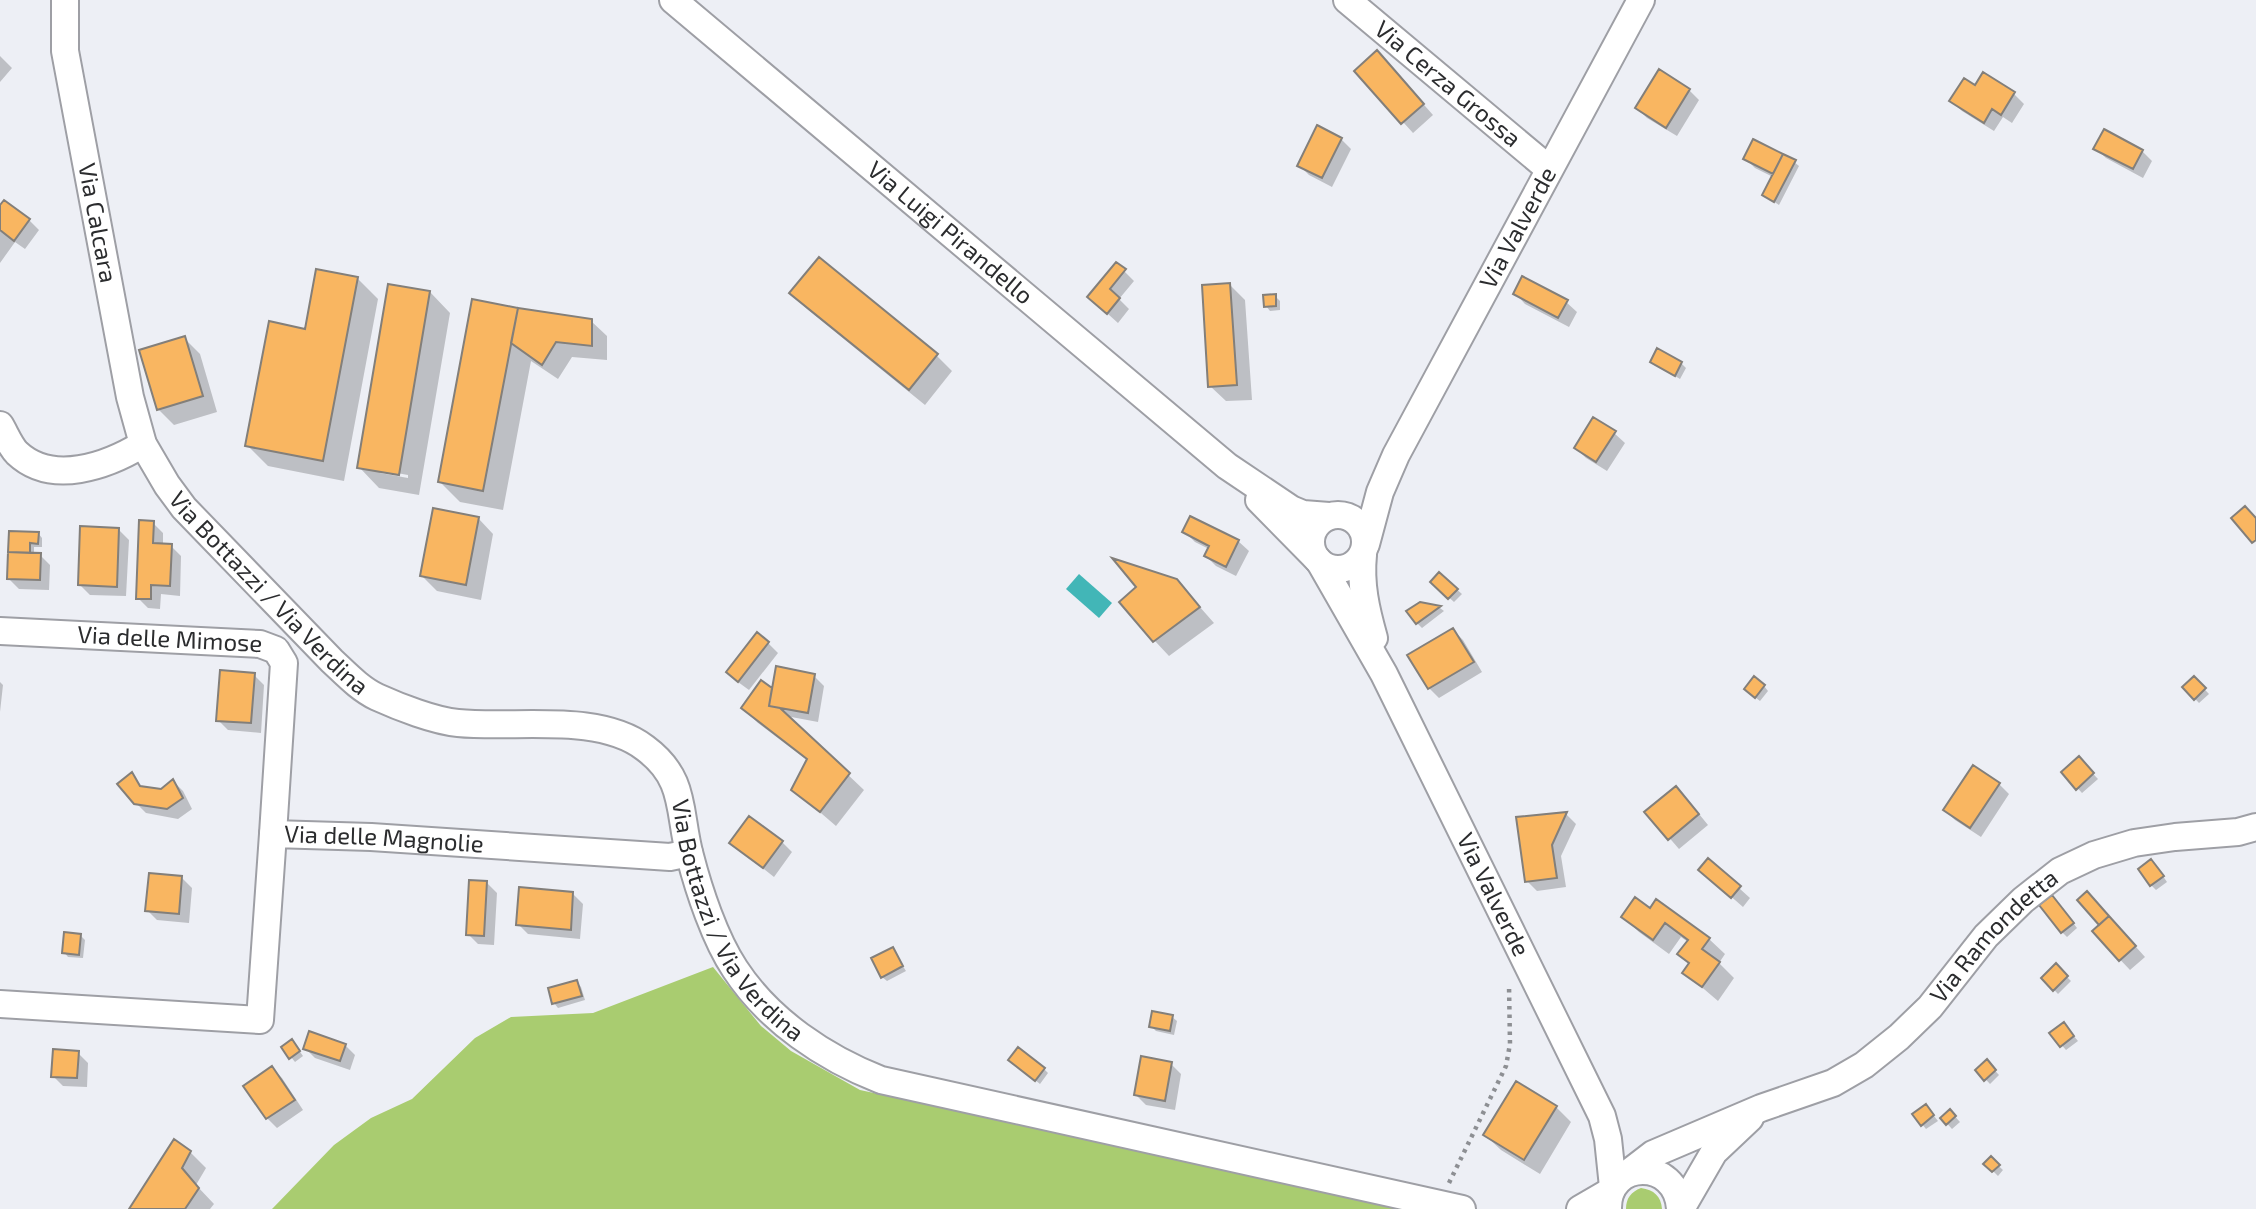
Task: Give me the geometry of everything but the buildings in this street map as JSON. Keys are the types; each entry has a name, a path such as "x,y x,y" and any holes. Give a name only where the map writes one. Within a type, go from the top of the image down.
{"street":[{"name":"Via Calcara","path":"65,0 65,51 130,397 143,444"},
{"name":"Via Luigi Pirandello","path":"673,0 1227,466"},
{"name":"Via Cerza Grossa","path":"1347,0 1549,169"},
{"name":"Via Valverde","path":"1396,455 1641,0"},
{"path":"0,425 15,452 35,465 52,469 77,471 114,460 143,444"},
{"name":"Via Bottazzi / Via Verdina","path":"143,444 184,508 331,661 376,697 456,723 601,728 625,735 645,748 663,764 675,782 683,808 689,853 704,903 735,969 778,1018 810,1044 847,1067 881,1080 1453,1201"},
{"path":"1227,466 1320,562 1330,568 1349,568 1357,562 1364,549 1375,506 1396,455"},
{"path":"1384,674 1312,551 1311,541 1313,530 1320,522 1334,516 1365,494 1396,455"},
{"path":"1227,466 1291,509 1303,514 1350,517 1359,524 1364,533 1361,573 1363,596 1384,674"},
{"name":"Via delle Mimose","path":"0,631 260,644 276,650 284,663 273,834"},
{"name":"Via Valverde","path":"1384,674 1602,1116"},
{"name":"Via Ramondetta","path":"1580,1209 1620,1185 1653,1154 1761,1108 1833,1083 1864,1065 1930,1007 1986,936 2023,900 2060,871 2094,855 2134,842 2238,832 2256,827"},
{"name":"Via delle Magnolie","path":"0,1004 260,1020 273,834 371,837 670,857 689,853"},
{"path":"1681,1209 1714,1152 1761,1108"},
{"path":"1602,1116 1620,1185"},
{"path":"1602,1116 1625,1146 1620,1185"},
{"path":"1620,1185 1648,1171 1667,1178 1675,1187 1681,1209"}],"path":[{"path":"1453,1201 1506,1066 1510,1044 1509,978"}],"green space":[{"path":"713,967 761,1026 791,1051 860,1090 1413,1209 272,1209 334,1145 371,1118 412,1099 475,1038 511,1017 593,1013"},
{"path":"1641,1188 1656,1194 1662,1209 1626,1209 1630,1196"}],"water":[{"path":"1079,574 1112,603 1099,618 1066,589"}]}
